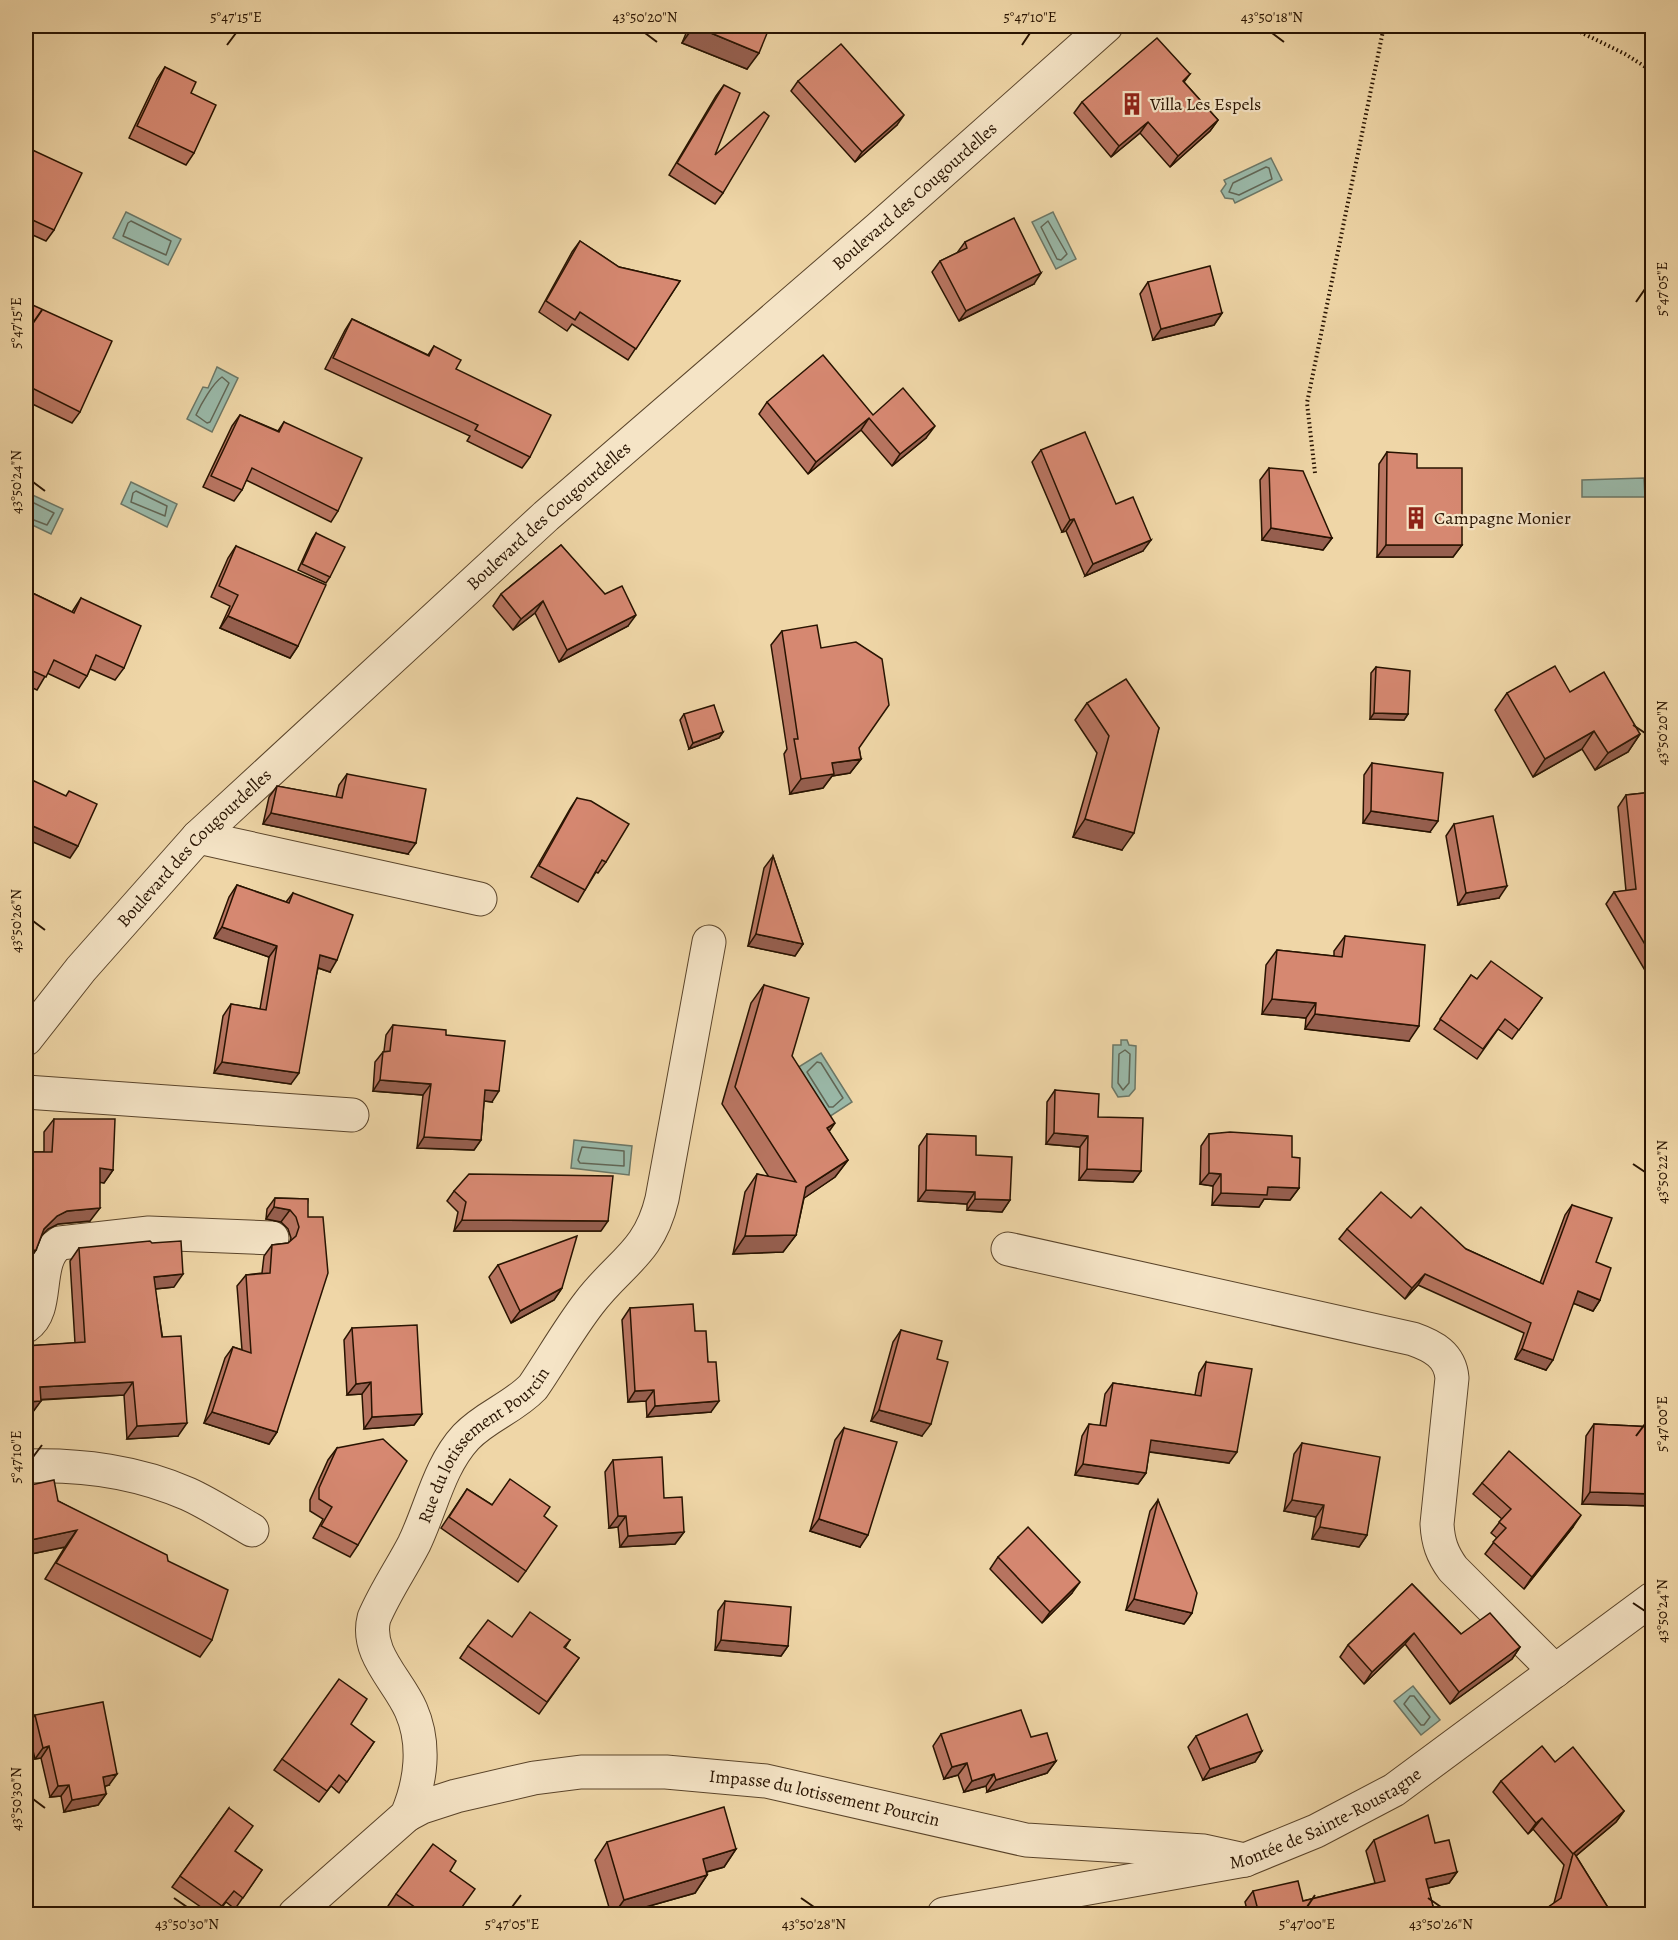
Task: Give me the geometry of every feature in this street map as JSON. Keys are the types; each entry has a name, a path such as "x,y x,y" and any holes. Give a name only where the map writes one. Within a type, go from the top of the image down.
{"street":[{"name":"Boulevard des Cougourdelles","path":"26,1039 95,951 198,837 546,516 879,228 1106,26"},
{"path":"198,837 480,899"},
{"name":"Rue du lotissement Pourcin","path":"295,1914 407,1815 418,1784 417,1728 411,1710 376,1651 371,1631 374,1618 413,1546 437,1486 457,1449 479,1425 523,1398 533,1387 589,1302 634,1258 648,1237 662,1199 709,942"},
{"path":"26,1092 352,1115"},
{"path":"26,1326 34,1317 50,1254 60,1243 149,1233 272,1238"},
{"path":"1008,1249 1413,1339 1434,1348 1447,1359 1452,1378 1437,1524 1438,1541 1443,1556 1453,1569 1555,1671"},
{"path":"26,1466 82,1468 141,1478 188,1494 252,1530"},
{"name":"Montée de Sainte-Roustagne","path":"944,1914 1245,1860 1316,1831 1394,1790 1653,1599"},
{"name":"Impasse du lotissement Pourcin","path":"407,1815 422,1807 456,1796 534,1778 581,1772 666,1772 766,1781 1026,1840 1204,1851 1245,1860"}],"path":[{"path":"1315,473 1307,403 1384,26"},
{"path":"1568,26 1625,54 1653,71"}],"water":[{"path":"1271,158 1282,180 1235,203 1233,199 1225,198 1221,191 1226,184 1224,180"},
{"path":"126,212 181,239 168,265 113,238"},
{"path":"1053,212 1076,259 1056,269 1032,222"},
{"path":"217,367 238,378 212,432 187,419 203,387 208,388"},
{"path":"1644,478 1645,497 1582,497 1582,480"},
{"path":"131,482 177,504 167,527 121,504"},
{"path":"26,492 63,509 51,534 26,522"},
{"path":"1121,1040 1127,1040 1129,1045 1136,1046 1135,1089 1129,1096 1118,1097 1112,1087 1113,1045 1121,1045"},
{"path":"821,1053 852,1102 829,1117 797,1068"},
{"path":"574,1140 632,1146 629,1175 571,1168"},
{"path":"1413,1686 1440,1720 1421,1735 1394,1701"}],"building":[{"path":"694,26 770,26 759,53"},
{"name":"Villa Les Espels","path":"1157,38 1190,74 1183,81 1218,120 1178,156 1148,122 1119,146 1082,102"},
{"path":"841,44 904,115 862,152 798,81"},
{"path":"165,67 196,82 191,93 216,105 194,153 137,126"},
{"path":"724,85 740,93 715,155 764,112 769,116 723,193 677,163"},
{"path":"26,147 82,173 54,230 26,217"},
{"path":"1014,218 1041,273 966,311 940,261 967,248 965,242"},
{"path":"580,241 619,267 680,281 636,349 580,312 575,320 546,301"},
{"path":"1210,266 1222,313 1161,329 1148,282"},
{"path":"26,302 112,341 80,412 26,385 26,368 32,354 26,351"},
{"path":"352,319 429,356 434,346 461,360 456,369 551,415 530,457 475,430 478,425 333,358"},
{"path":"823,355 873,415 903,388 935,426 900,454 869,418 816,462 767,402"},
{"path":"240,415 279,432 284,422 362,458 338,511 252,468 242,490 211,476"},
{"path":"1085,432 1116,504 1133,497 1151,540 1093,564 1074,519 1070,520 1041,450"},
{"name":"Campagne Monier","path":"1387,452 1417,454 1417,468 1462,468 1462,545 1386,545"},
{"path":"1269,468 1303,471 1332,538 1271,528"},
{"path":"316,533 345,547 330,577 302,564"},
{"path":"561,545 605,594 622,586 636,615 567,650 543,601 521,619 501,594"},
{"path":"236,546 326,585 298,646 228,616 238,595 219,586"},
{"path":"26,590 74,613 81,598 141,626 124,668 96,655 87,676 54,660 46,677 26,668"},
{"path":"817,625 821,648 856,642 882,659 889,705 859,748 861,759 832,763 834,774 801,779 794,739 798,739 782,631"},
{"path":"1555,666 1570,692 1604,672 1640,734 1608,753 1594,731 1545,759 1507,693"},
{"path":"1376,667 1410,671 1408,714 1374,713"},
{"path":"1126,679 1159,728 1134,833 1085,819 1109,736 1087,703"},
{"path":"714,705 723,732 693,743 684,714"},
{"path":"1372,763 1443,773 1438,821 1371,811"},
{"path":"347,774 426,789 416,843 271,813 277,786 342,798"},
{"path":"32,780 66,796 69,791 97,804 78,846 26,823 26,795"},
{"path":"1653,792 1653,958 1614,892 1636,889 1626,795"},
{"path":"577,798 591,801 629,824 606,862 602,860 585,890 539,866"},
{"path":"1493,816 1507,886 1466,893 1454,824"},
{"path":"773,856 803,944 756,934"},
{"path":"237,885 289,903 293,893 353,915 337,960 320,955 299,1073 222,1062 231,1004 266,1010 277,946 222,927"},
{"path":"1345,936 1425,945 1419,1026 1315,1014 1316,1003 1272,999 1277,950 1342,957"},
{"path":"1491,961 1542,998 1519,1030 1505,1019 1483,1049 1440,1019 1471,975 1477,979"},
{"path":"764,985 809,998 792,1056 835,1123 827,1128 848,1160 806,1187 796,1235 745,1236 757,1174 796,1182 735,1087"},
{"path":"393,1025 446,1030 446,1035 505,1041 499,1091 485,1090 481,1140 424,1137 431,1084 380,1080 383,1052 390,1051"},
{"path":"1055,1090 1099,1094 1098,1117 1143,1118 1141,1171 1087,1169 1088,1136 1054,1133"},
{"path":"54,1119 115,1119 113,1170 100,1168 100,1208 67,1211 57,1216 44,1229 36,1250 26,1251 26,1152 52,1152"},
{"path":"1230,1132 1292,1136 1292,1157 1300,1158 1299,1188 1268,1187 1267,1195 1221,1193 1221,1174 1209,1173 1209,1134"},
{"path":"927,1134 976,1136 976,1155 1012,1157 1010,1200 975,1199 975,1192 926,1190"},
{"path":"469,1174 613,1176 608,1221 462,1220 466,1202 454,1191"},
{"path":"1381,1192 1411,1218 1421,1207 1466,1249 1543,1284 1572,1205 1612,1218 1596,1262 1611,1268 1600,1300 1578,1291 1553,1360 1522,1349 1531,1323 1425,1274 1412,1288 1347,1229"},
{"path":"275,1198 308,1199 308,1217 323,1217 328,1273 277,1432 212,1412 233,1347 251,1353 246,1275 270,1273 272,1245 288,1243 296,1236 299,1227 296,1217 290,1210 274,1207"},
{"path":"577,1236 562,1288 520,1311 498,1265"},
{"path":"150,1241 152,1243 181,1241 183,1274 154,1277 162,1337 181,1336 187,1423 137,1426 133,1382 40,1387 41,1401 26,1402 26,1346 85,1342 79,1248"},
{"path":"693,1304 695,1331 706,1331 708,1362 716,1362 719,1401 655,1406 654,1390 635,1391 630,1308"},
{"path":"417,1325 422,1414 372,1417 371,1382 356,1384 352,1328"},
{"path":"901,1330 942,1341 937,1359 948,1362 931,1424 879,1410"},
{"path":"1206,1362 1252,1369 1237,1452 1151,1440 1146,1473 1083,1464 1089,1424 1106,1426 1113,1383 1201,1396"},
{"path":"1594,1424 1653,1427 1653,1494 1590,1492"},
{"path":"844,1428 897,1442 868,1535 819,1519"},
{"path":"383,1439 407,1461 358,1545 321,1526 332,1507 319,1499 319,1488 337,1448"},
{"path":"1302,1443 1380,1457 1367,1535 1320,1527 1324,1505 1292,1500"},
{"path":"1509,1451 1581,1515 1532,1577 1493,1542 1506,1528 1499,1522 1511,1509 1482,1483"},
{"path":"662,1457 664,1498 682,1497 684,1532 628,1536 626,1516 618,1516 613,1460"},
{"path":"510,1479 550,1507 544,1516 557,1526 526,1571 449,1517 467,1489 492,1505"},
{"path":"54,1480 58,1501 167,1555 168,1561 228,1590 212,1640 56,1563 77,1530 26,1541 26,1486"},
{"path":"1158,1500 1197,1593 1192,1613 1134,1599"},
{"path":"1028,1527 1080,1582 1050,1612 998,1557"},
{"path":"1412,1584 1461,1634 1490,1613 1520,1647 1459,1692 1414,1633 1372,1672 1348,1645"},
{"path":"725,1601 791,1607 788,1646 721,1640"},
{"path":"530,1612 570,1640 564,1647 579,1658 547,1702 468,1646 488,1620 512,1637"},
{"path":"339,1679 367,1699 351,1724 374,1742 347,1782 339,1775 327,1791 282,1759"},
{"path":"103,1702 117,1774 103,1777 106,1794 72,1800 69,1785 58,1786 49,1746 43,1748 35,1715"},
{"path":"1021,1710 1031,1737 1047,1733 1056,1761 996,1780 994,1774 972,1781 967,1763 952,1767 941,1734"},
{"path":"1247,1714 1262,1751 1210,1769 1196,1736"},
{"path":"1542,1746 1555,1762 1573,1747 1624,1811 1574,1853 1612,1914 1543,1914 1541,1912 1561,1898 1573,1854 1542,1818 1536,1823 1501,1781"},
{"path":"724,1807 736,1849 703,1859 707,1875 624,1900 607,1842"},
{"path":"229,1808 253,1826 235,1851 262,1870 243,1898 234,1891 222,1906 180,1876"},
{"path":"1428,1815 1435,1843 1449,1840 1457,1872 1426,1879 1435,1914 1259,1914 1253,1891 1298,1881 1303,1901 1385,1881 1374,1840"},
{"path":"433,1844 456,1861 450,1871 475,1889 457,1914 450,1910 446,1914 425,1914 396,1894"}],"place":[{"name":"Villa Les Espels","path":"1132,104"},
{"name":"Campagne Monier","path":"1416,518"}]}
